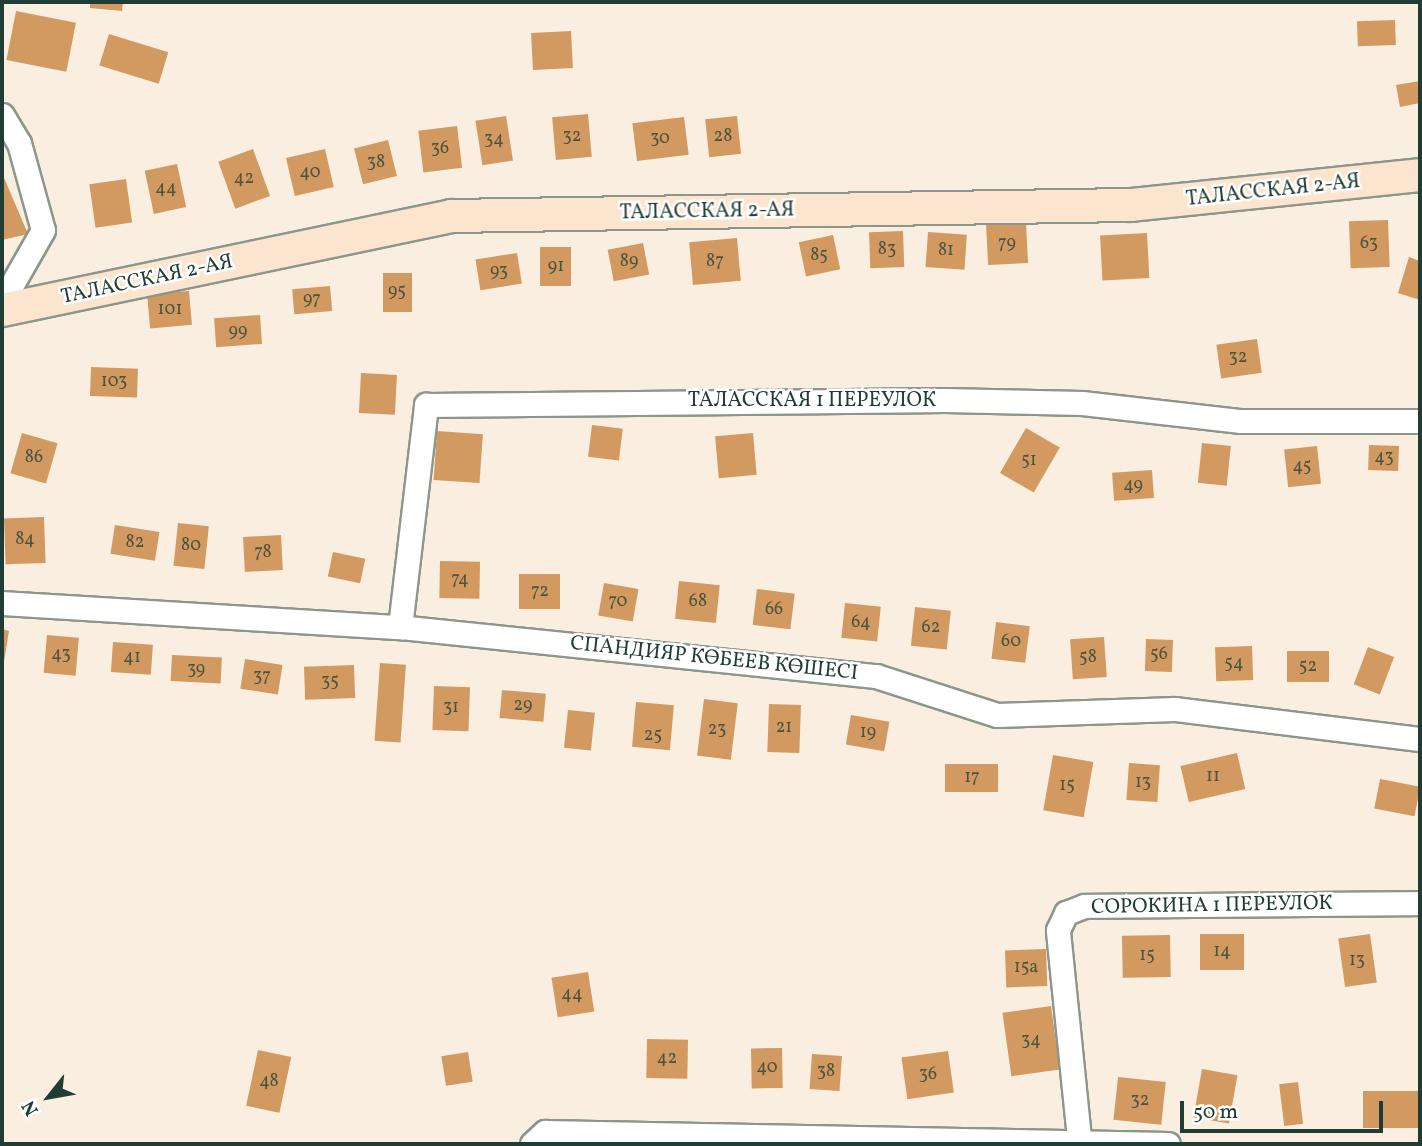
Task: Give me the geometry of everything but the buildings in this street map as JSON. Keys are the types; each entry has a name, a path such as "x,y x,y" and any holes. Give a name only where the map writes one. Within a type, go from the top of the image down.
{"street":[{"path":"2,115 19,143 43,230 2,302"},
{"name":"ТАЛАССКАЯ 2-АЯ","path":"2,310 451,216 1131,205 1420,176"},
{"name":"ТАЛАССКАЯ 1 ПЕРЕУЛОК","path":"400,627 426,405 945,400 1082,403 1241,421 1420,421"},
{"name":"СПАНДИЯР КӨБЕЕВ КӨШЕСІ","path":"2,603 400,627 876,676 997,715 1175,709 1420,739"},
{"name":"СОРОКИНА 1 ПЕРЕУЛОК","path":"1079,1138 1058,930 1066,913 1084,906 1420,903"},
{"path":"532,1144 545,1132 1079,1138 1168,1144"}]}
